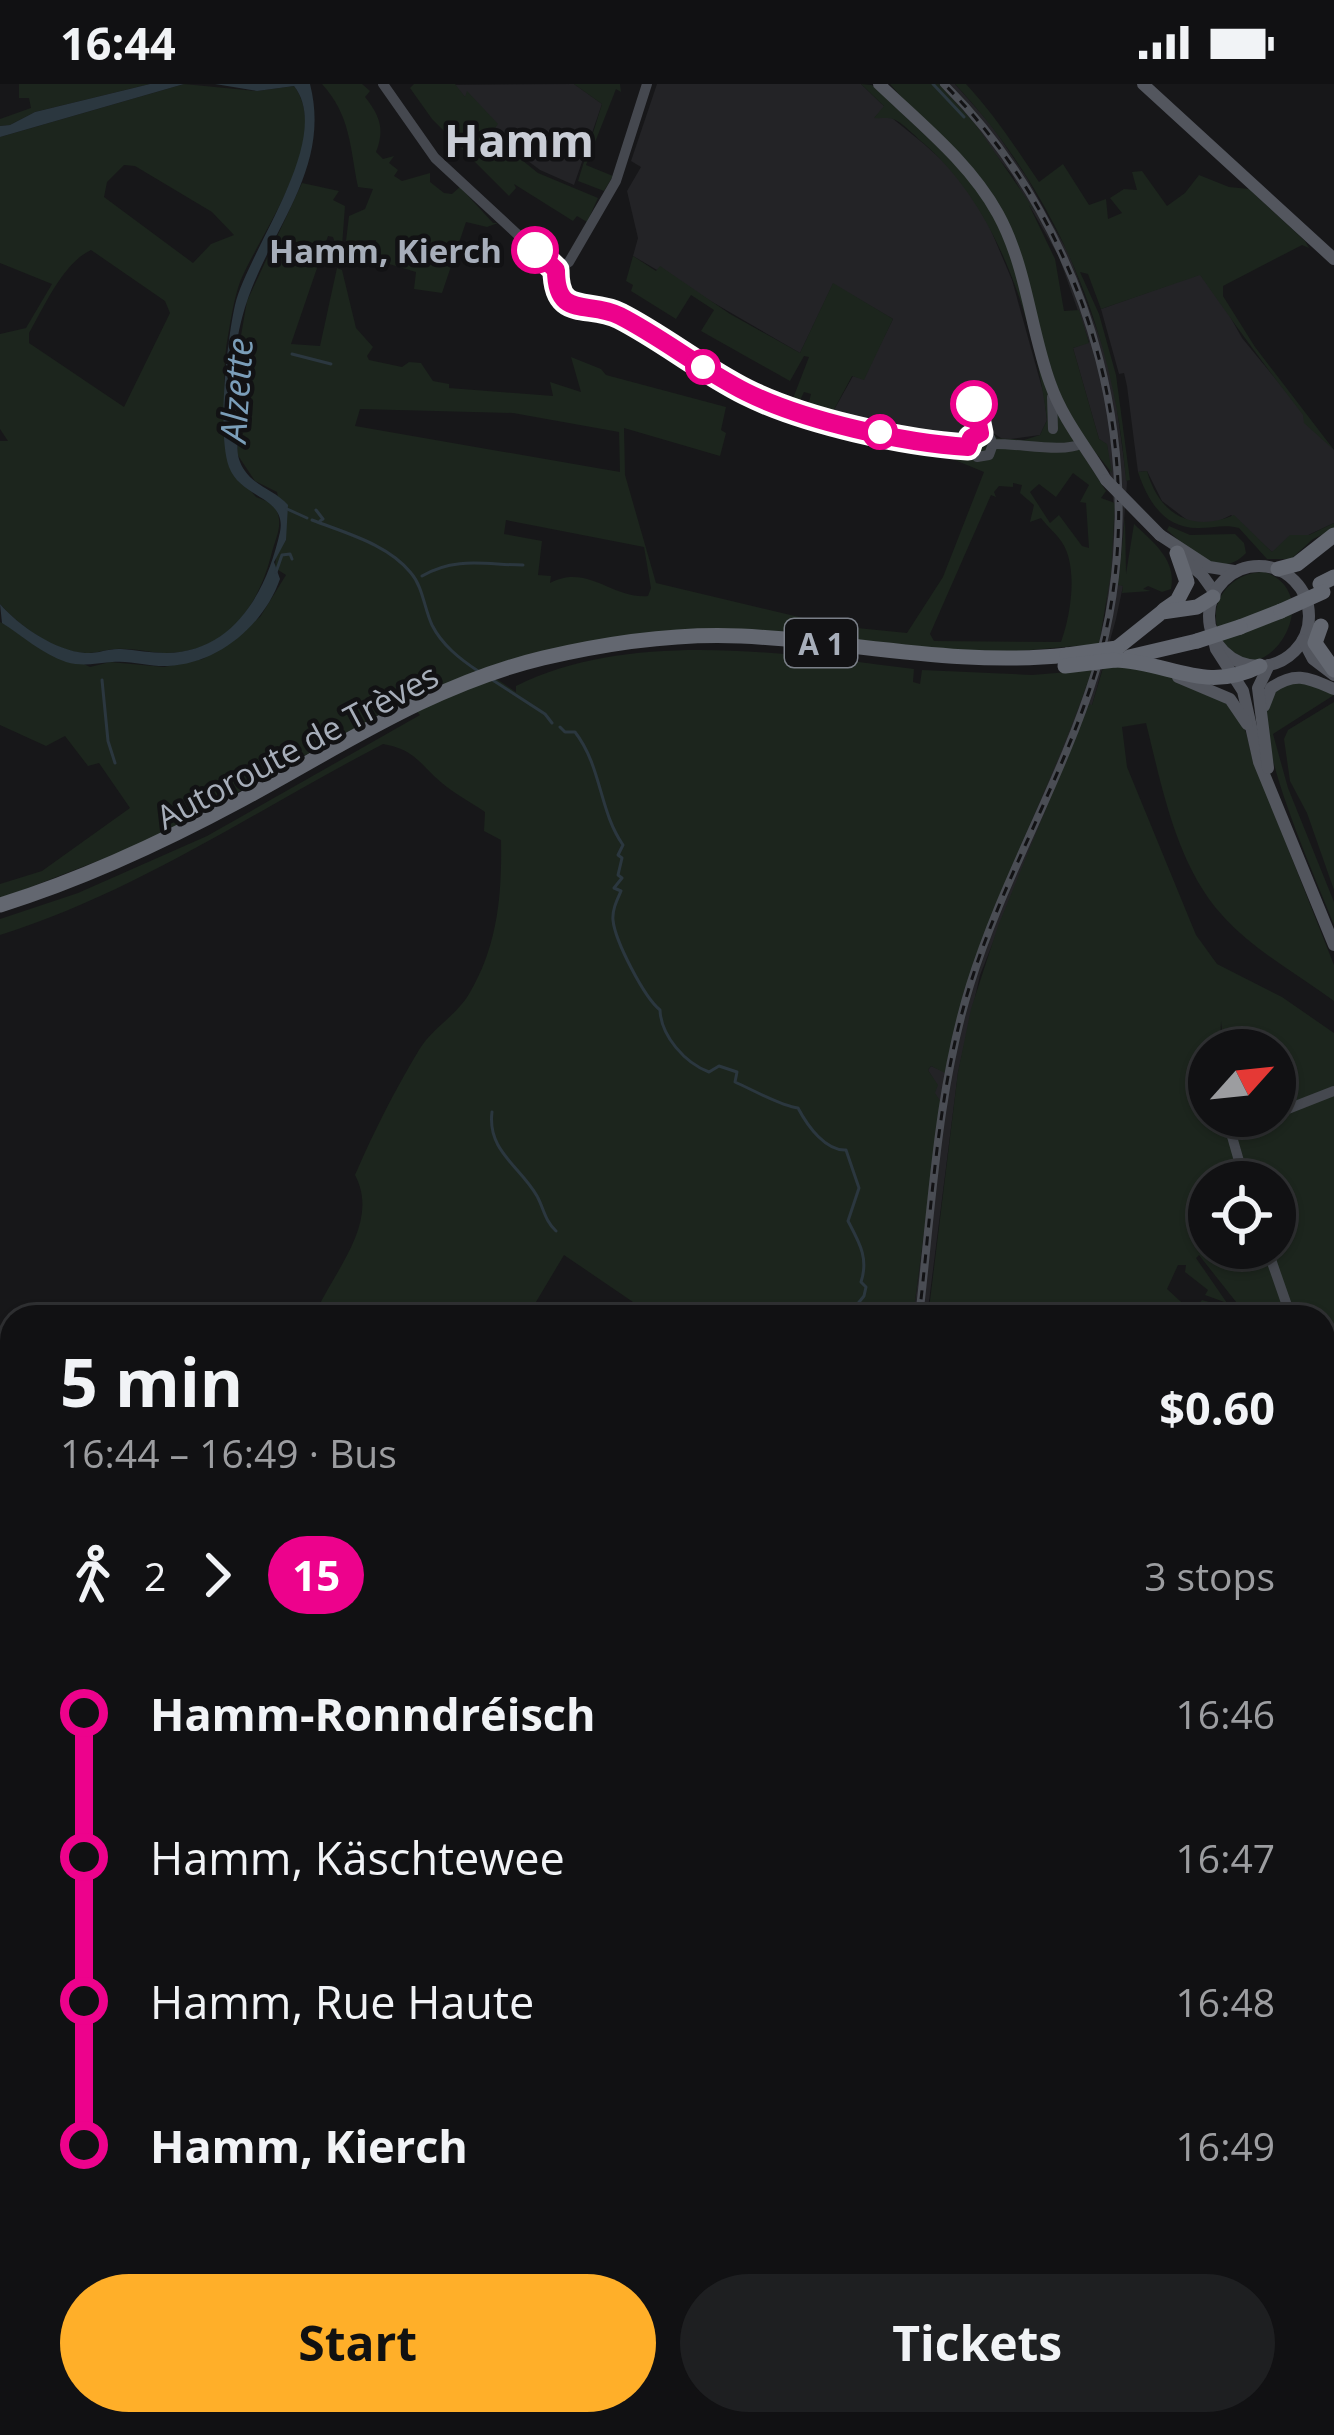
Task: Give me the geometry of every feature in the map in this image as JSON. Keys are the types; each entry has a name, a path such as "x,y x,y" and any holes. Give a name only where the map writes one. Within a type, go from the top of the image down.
{"highway":[{"path":"1278,569 1297,563 1334,535"},
{"path":"1116,654 1185,589 1186,571 1177,553"},
{"name":"Autoroute de Trèves","path":"0,910 151,847 490,673 580,654 737,645 952,667 1066,661 1116,654 1238,623 1328,585"},
{"path":"1162,612 1197,607 1214,595"},
{"path":"1304,638 1328,625"},
{"path":"1328,625 1315,643 1334,680"},
{"path":"1116,654 1199,679 1270,664"}],"main road":[{"path":"383,84 435,158 556,270 557,292 568,304 622,317 767,401 928,445 968,447 982,458 989,455 993,444 1032,443 1064,450 1080,444"},
{"path":"556,270 578,249 616,181 647,84"},
{"path":"879,84 959,161 999,216 1018,261 1049,381 1053,429"},
{"path":"1143,84 1334,259"},
{"path":"1049,381 1069,425 1106,480 1202,575 1214,595"},
{"path":"1032,443 1069,425"},
{"path":"1160,535 1209,567 1235,572 1256,566 1278,569 1293,579 1304,593 1309,618 1304,638 1312,658 1334,680"},
{"path":"1200,634 1214,595 1235,572"},
{"path":"1200,634 1229,655 1270,664 1301,664 1334,680"},
{"path":"1200,634 1234,675 1249,710 1259,762"},
{"path":"1273,791 1258,688 1270,664 1304,638"},
{"path":"1161,668 1223,695 1245,719 1334,945"},
{"path":"1262,719 1268,692 1293,676 1334,680"},
{"path":"1296,1106 1334,1091"},
{"path":"1274,1269 1287,1305"}],"shaded area":[{"path":"19,84 150,84 35,112 0,126 0,119 31,108 29,98 19,98"},
{"path":"184,84 257,91 294,86 304,107 299,158 240,282 225,367 229,466 256,497 274,504 278,530 265,575 247,610 221,637 204,646 163,653 76,652 40,637 0,604 0,441 8,441 0,429 0,334 26,328 52,284 0,263 0,137","holes":["124,165 135,166 212,212 234,235 211,244 193,263 104,197 107,182","91,250 165,301 170,313 124,407 29,343 29,333 55,287"]},
{"path":"322,84 362,84 370,91 365,97 380,130 376,152 383,159 394,156 389,163 398,170 394,176 402,181 430,173 430,182 444,193 452,194 460,187 498,223 487,227 466,222 442,293 414,289 416,272 376,260 376,240 346,241 349,216 365,209 373,189 358,187 344,120"},
{"path":"414,84 455,84 465,97 467,91 498,124 495,128 512,152 538,173 598,198 587,222 577,216 573,221 514,184 509,196 432,119 410,88"},
{"path":"574,84 602,104 574,185 540,170 512,149 454,85"},
{"path":"574,84 620,84 621,92 616,89 586,165 613,176 604,191 578,181 602,104"},
{"path":"657,84 861,84 885,107 875,117 892,118 956,173 987,221 1012,280 1044,395 1047,420 1040,435 1004,440 973,427 964,436 934,437 830,417 853,376 863,379 893,319 833,284 800,353 633,256 638,238 627,191 641,167 631,161"},
{"path":"861,84 872,85 960,168 1006,241 1063,424 1106,491 1101,498 1115,503 1111,573 1099,644 995,653 738,632 483,670 516,692 516,686 562,668 661,651 764,652 914,669 913,682 920,684 922,670 1032,675 1092,670 972,969 945,1073 931,1066 928,1070 938,1085 935,1093 941,1102 915,1305 637,1305 564,1255 534,1305 320,1305 358,1230 361,1193 355,1175 370,1143 419,1050 464,1002 479,976 499,900 501,840 484,831 485,812 412,755 383,744 148,873 0,935 0,919 78,893 207,836 420,715 406,700 149,841 0,899 0,884 42,871 130,808 99,763 88,766 65,736 46,746 0,725 0,622 90,667 110,662 164,667 203,659 260,617 286,575 275,568 286,540 277,492 255,481 237,454 241,413 234,376 247,301 302,183 339,191 333,200 345,206 341,260 333,237 328,236 291,344 320,346 337,268 342,270 356,328 373,347 369,360 402,367 421,363 433,381 449,384 449,388 553,396 550,382 581,392 571,357 606,375 726,407 720,456 624,428 625,475 656,583 837,626 907,633 943,577 984,472 933,451 931,455 917,447 867,437 868,423 934,437 964,436 985,424 997,438 1024,440 1040,435 1047,420 1022,306 992,233 949,168 897,121 874,118 884,106","holes":["360,409 513,413 619,432 620,472 355,426","1073,473 1089,485 1080,502 1086,503 1089,548 1082,546 1059,515 1050,523 1030,492 1039,484 1056,497","1013,483 1022,485 1020,493 1034,505 1030,522 1041,518 1065,547 1069,560 1070,603 1061,642 934,641 930,634 991,495 996,497 999,486 1013,487","506,520 644,547 651,588 648,596 576,577 550,583 551,576 538,575 542,541 504,534"]},
{"path":"890,84 939,84 976,125 1035,211 1029,205 1055,259 1064,311 1079,310 1089,343 1073,348 1099,439 1107,444 1112,473 1079,432 1060,396 1003,214"},
{"path":"939,84 955,84 992,126 1027,178 1069,254 1112,371 1127,483 1119,584 1123,586 1092,705 980,975 958,1073 929,1305 915,1305 941,1103 928,1070 931,1066 945,1072 980,941 1086,685 1105,617 1115,517 1107,445 1099,439 1073,348 1089,342 1059,257 1012,175"},
{"path":"955,84 966,84 976,95 1039,182 1063,164 1089,205 1106,199 1108,219 1122,213 1110,198 1124,189 1137,190 1132,172 1142,171 1167,206 1199,175 1249,189 1305,241 1309,248 1302,245 1223,286 1223,296 1255,347 1334,450 1304,423 1303,415 1200,275 1101,309 1088,274 1080,272 1099,314 1116,375 1130,480 1126,481 1109,372 1074,268 1023,171"},
{"path":"633,256 656,271 660,266 730,314 800,353 833,283 893,319 864,380 852,376 830,417 807,410 811,394 804,392 798,404 792,401 809,357 804,356 790,381 701,331 714,310 691,295 676,319 631,291 633,285 626,281"},
{"path":"1200,274 1242,338 1334,450 1334,523 1272,552 1231,515 1217,522 1191,523 1162,501 1147,471 1138,472 1127,386 1124,373 1119,374 1101,309"},
{"path":"1147,471 1169,509 1192,521 1234,515 1272,552 1290,535 1309,535 1334,523 1334,529 1313,539 1291,559 1267,559 1239,528 1187,527 1167,519 1142,483 1138,472"},
{"path":"1125,517 1126,574 1134,524 1167,560 1171,589 1162,592 1148,586 1143,589 1151,591 1122,593 1123,586 1118,585"},
{"path":"1169,526 1190,535 1235,534 1246,553 1226,564 1205,560 1167,530"},
{"path":"1265,572 1284,585 1292,603 1290,623 1267,655 1251,661 1235,655 1220,635 1216,611 1232,583"},
{"path":"1127,664 1201,689 1235,711 1334,965 1334,1001 1261,950 1206,895 1182,849 1146,723 1122,727 1127,767 1196,935 1217,964 1282,997 1334,1033 1334,1088 1296,1102 1296,1029 1222,1029 1221,1021 1221,1029 1188,1029 1188,1137 1228,1137 1235,1161 1188,1161 1188,1269 1204,1269 1227,1303 1205,1295 1208,1290 1185,1272 1186,1265 1178,1265 1167,1289 1184,1305 929,1305 958,1072 971,1009 998,926 1103,668"},
{"path":"1295,678 1334,691 1273,734 1288,788 1334,902 1334,925 1289,812 1270,748 1268,702 1278,687"},
{"path":"1334,702 1334,890 1307,813 1290,781 1284,739 1288,730"},
{"path":"1334,1094 1334,1305 1291,1305 1278,1269 1296,1269 1296,1161 1243,1161 1236,1137 1296,1137 1296,1109"},
{"path":"1210,1269 1271,1269 1284,1305 1238,1305"}],"water":[{"path":"150,84 184,84 0,137 0,126 35,112"},
{"name":"Alzette","path":"215,84 310,84 315,116 304,176 252,288 235,358 240,463 254,481 288,505 286,540 274,562 280,579 251,626 204,658 168,666 66,662 2,623 0,604 39,636 74,651 190,650 229,630 244,614 266,575 280,532 277,511 243,486 229,467 224,387 235,305 297,164 304,108 294,86 257,91"}],"waterway":[{"path":"933,84 964,117"},
{"path":"292,354 331,364"},
{"path":"287,509 307,518"},
{"path":"316,510 320,521"},
{"path":"312,520 365,541 401,563 418,585 436,632 478,671"},
{"path":"276,572 282,555 290,554 292,559"},
{"path":"422,576 459,564 523,565"},
{"path":"491,679 552,723"},
{"path":"102,680 115,763"},
{"path":"560,727 575,732 584,746 623,845 618,855 622,878 614,888 621,891 613,913 615,929 639,981 660,1010 670,1039 700,1068 709,1072 719,1066 737,1072 735,1082 798,1108 825,1142 846,1150 859,1188 848,1221 862,1250 861,1282 866,1287 857,1305"},
{"path":"492,1112 500,1148 530,1185 556,1231"}],"railway":[{"path":"920,1305 937,1150 959,1025 983,945 1095,673 1112,596 1119,516 1114,437 1099,358 1074,282 1040,210 996,144 944,84"}],"bus line":[{"name":"15","path":"535,250 556,270 557,292 568,304 612,312 745,391 791,410 928,445 968,447 980,433 974,404"}],"place":[{"name":"Hamm, Kierch","path":"535,250"}],"district":[{"name":"Hamm","path":"519,139"}]}
